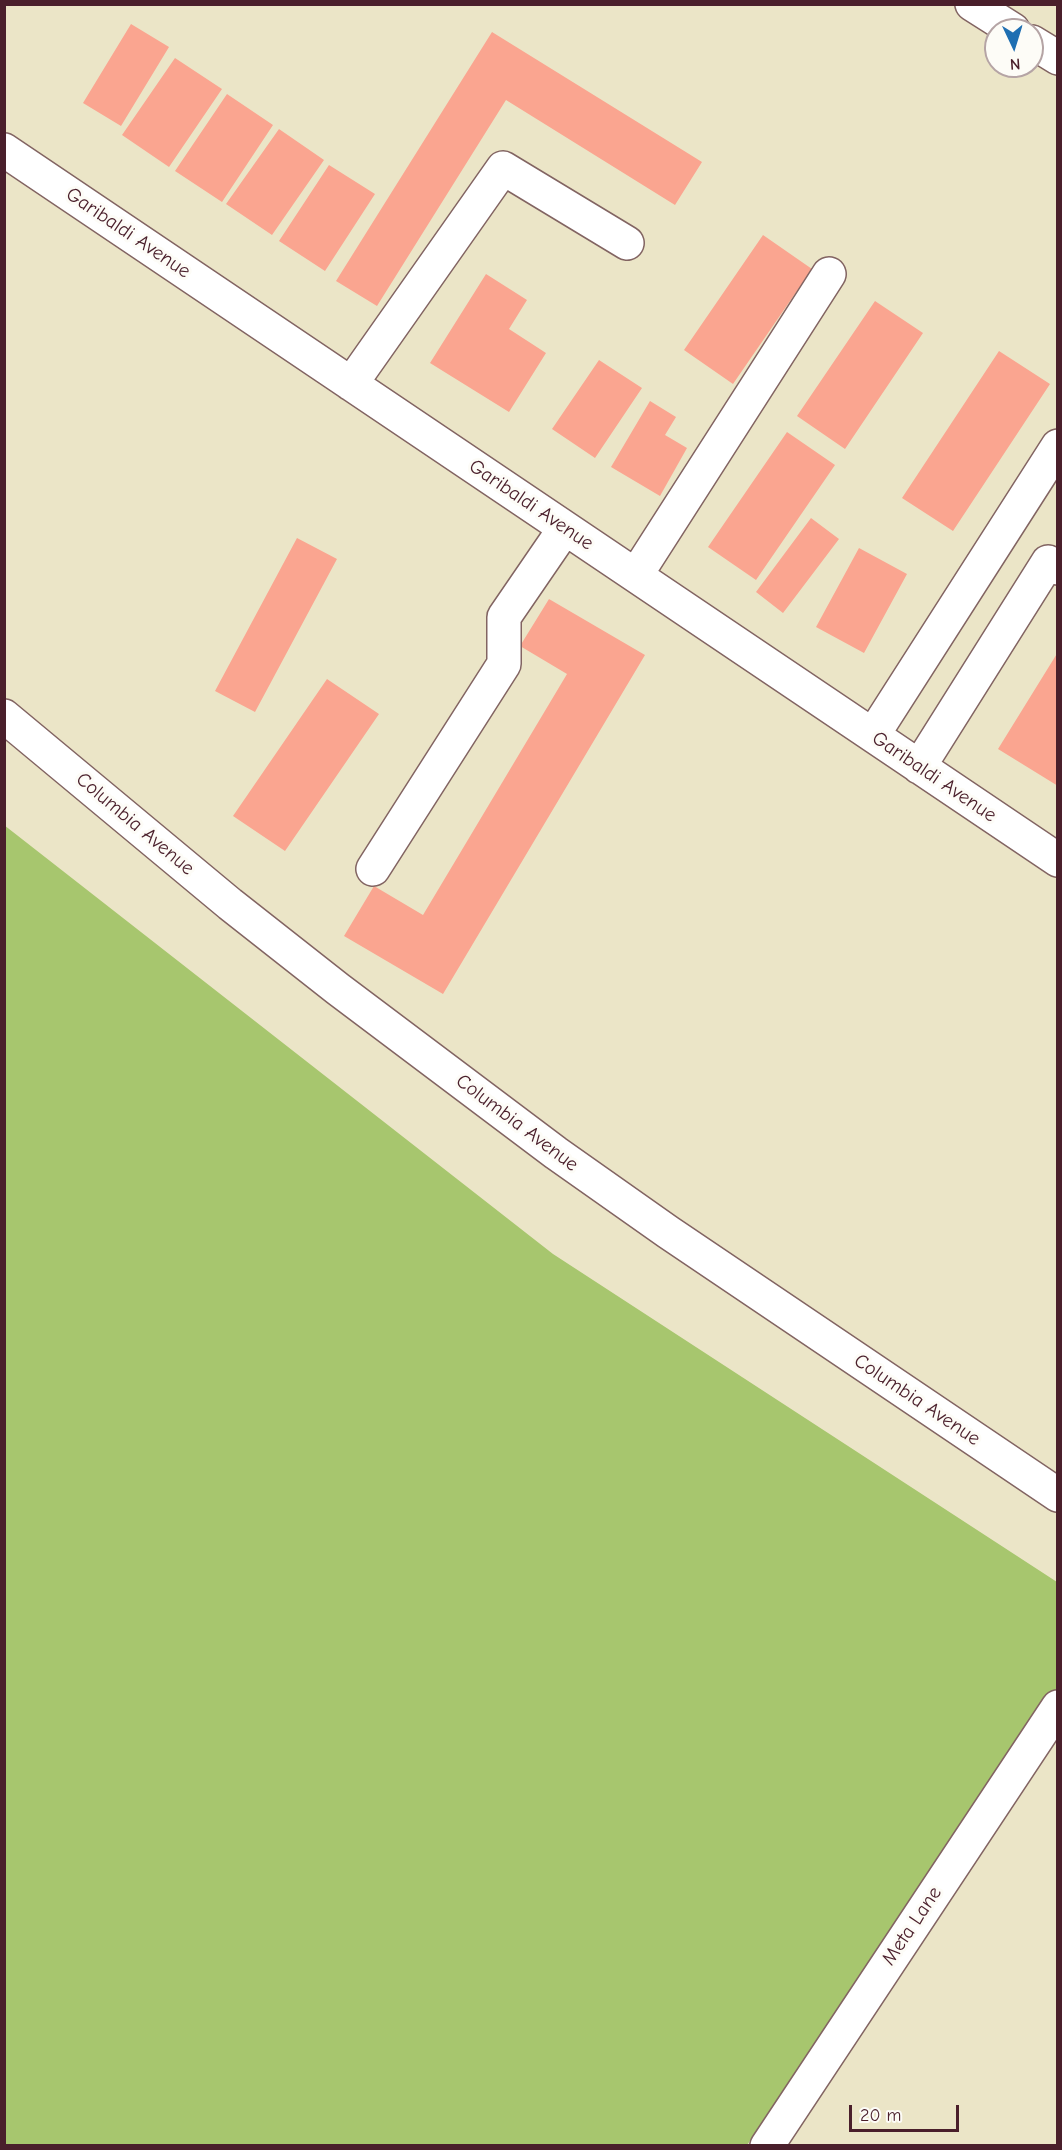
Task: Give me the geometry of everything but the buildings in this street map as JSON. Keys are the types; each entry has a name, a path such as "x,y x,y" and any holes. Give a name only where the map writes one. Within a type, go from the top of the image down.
{"street":[{"path":"972,4 994,18"},
{"path":"1044,49 1058,58"},
{"name":"Garibaldi Avenue","path":"4,150 1058,860"},
{"path":"351,384 503,168 627,243"},
{"path":"636,575 829,274"},
{"path":"873,735 1058,446"},
{"path":"373,869 504,664 504,617 565,528"},
{"path":"919,767 1048,562 1058,568"},
{"name":"Columbia Avenue","path":"4,716 230,904 329,982 556,1153 677,1239 1058,1495"},
{"name":"Meta Lane","path":"767,2145 1058,1707"}],"green space":[{"path":"4,825 553,1254 1057,1582 1057,1707 747,2145 5,2145"}]}
